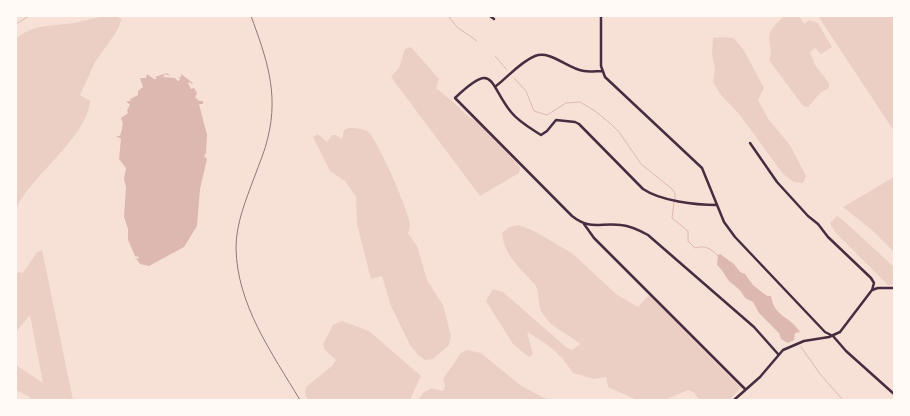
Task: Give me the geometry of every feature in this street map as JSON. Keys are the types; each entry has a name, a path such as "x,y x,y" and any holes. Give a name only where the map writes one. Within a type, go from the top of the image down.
{"street":[{"path":"490,16 494,19"},
{"path":"601,16 602,71 611,83 702,168 716,205 729,230 825,332 833,336 846,351 894,394"},
{"path":"496,86 522,64 536,56 544,55 570,67 584,71 602,71"},
{"path":"716,205 696,205 652,194 643,189 579,124 575,122 556,120 547,131 540,135 524,124 511,111 491,80 483,78 472,82 455,98 572,216 584,224 591,226 620,224 637,229 648,235 754,328 778,354"},
{"path":"734,400 760,377 778,354 791,345 833,336 840,332 872,290 874,283 871,278 828,237 818,224 808,216 777,182 750,143"},
{"path":"584,224 587,231 599,244 745,389"},
{"path":"872,290 878,288 894,288"}],"shaded area":[{"path":"104,16 114,16 122,19 117,31 95,62 80,95 90,101 87,115 69,142 23,196 16,209 16,39 22,34 36,28 74,23"},
{"path":"784,16 799,16 804,24 809,20 818,23 832,47 821,54 815,48 810,52 815,65 829,83 829,88 821,92 808,107 803,106 769,60 771,51 769,34"},
{"path":"818,16 894,16 894,131"},
{"path":"713,38 734,38 743,49 764,88 758,100 769,120 790,145 806,176 803,183 794,182 783,174 740,115 721,95 713,82 715,69 712,54"},
{"path":"411,47 439,79 436,88 469,117 480,123 520,167 519,173 480,196 391,77 399,68 405,49"},
{"path":"167,73 170,76 165,74 163,77 175,78 178,81 180,80 179,77 181,77 181,74 193,83 188,83 191,89 194,88 197,93 195,97 199,101 203,101 203,104 199,104 207,135 206,153 204,156 207,159 200,189 197,226 184,247 149,266 140,264 135,257 138,259 139,257 135,256 128,240 128,229 124,217 126,187 124,179 126,168 119,159 121,139 116,136 120,136 123,124 121,118 128,113 127,110 130,105 126,101 131,101 130,99 138,95 138,91 143,87 140,78 146,78 147,74 154,79 157,79 155,77"},
{"path":"349,128 367,131 378,146 404,205 410,224 408,233 417,246 427,280 443,305 451,336 449,345 433,359 425,360 418,355 410,345 391,306 382,276 371,279 357,224 356,197 345,181 330,171 313,137 318,134 327,142 332,135 336,135 342,139 344,130"},
{"path":"894,177 894,252 873,231 843,207"},
{"path":"837,216 894,267 894,285 888,285 835,232 830,223"},
{"path":"519,225 534,231 572,253 616,294 638,307 649,295 741,388 729,400 700,400 693,392 688,390 665,400 637,400 608,387 606,377 594,379 573,373 553,350 527,332 533,354 529,357 513,344 486,301 493,289 503,292 566,347 572,350 580,344 556,328 544,316 540,309 536,286 508,252 502,233 509,227"},
{"path":"42,250 73,400 29,400 30,397 16,390 16,365 43,383 30,315 16,332 16,276 18,272 23,273 37,252"},
{"path":"720,254 734,264 740,272 745,274 753,285 767,296 771,296 775,308 800,332 795,333 794,340 788,343 781,339 779,333 759,313 753,302 745,298 744,295 729,281 717,265 718,255"},
{"path":"342,321 369,331 421,376 410,400 308,400 305,394 306,387 332,366 336,360 325,350 323,344 333,325"},
{"path":"467,350 481,353 520,385 548,400 418,400 424,392 432,388 441,391 444,390 445,385 443,379 461,353"}],"waterway":[{"path":"16,24 29,16"},
{"path":"448,16 457,27 477,41"},
{"path":"495,56 507,70"},
{"path":"514,78 526,91 534,111 547,115 566,103 580,102 595,111 619,132 641,164 672,189 675,193 675,199"},
{"path":"674,202 672,218 688,231 688,241 695,248 707,248 718,256"},
{"path":"801,347 820,374 843,400"}],"railway":[{"path":"251,16 266,60 272,105 267,142 245,203 236,239 238,269 242,289 249,309 268,346 300,400"}]}
